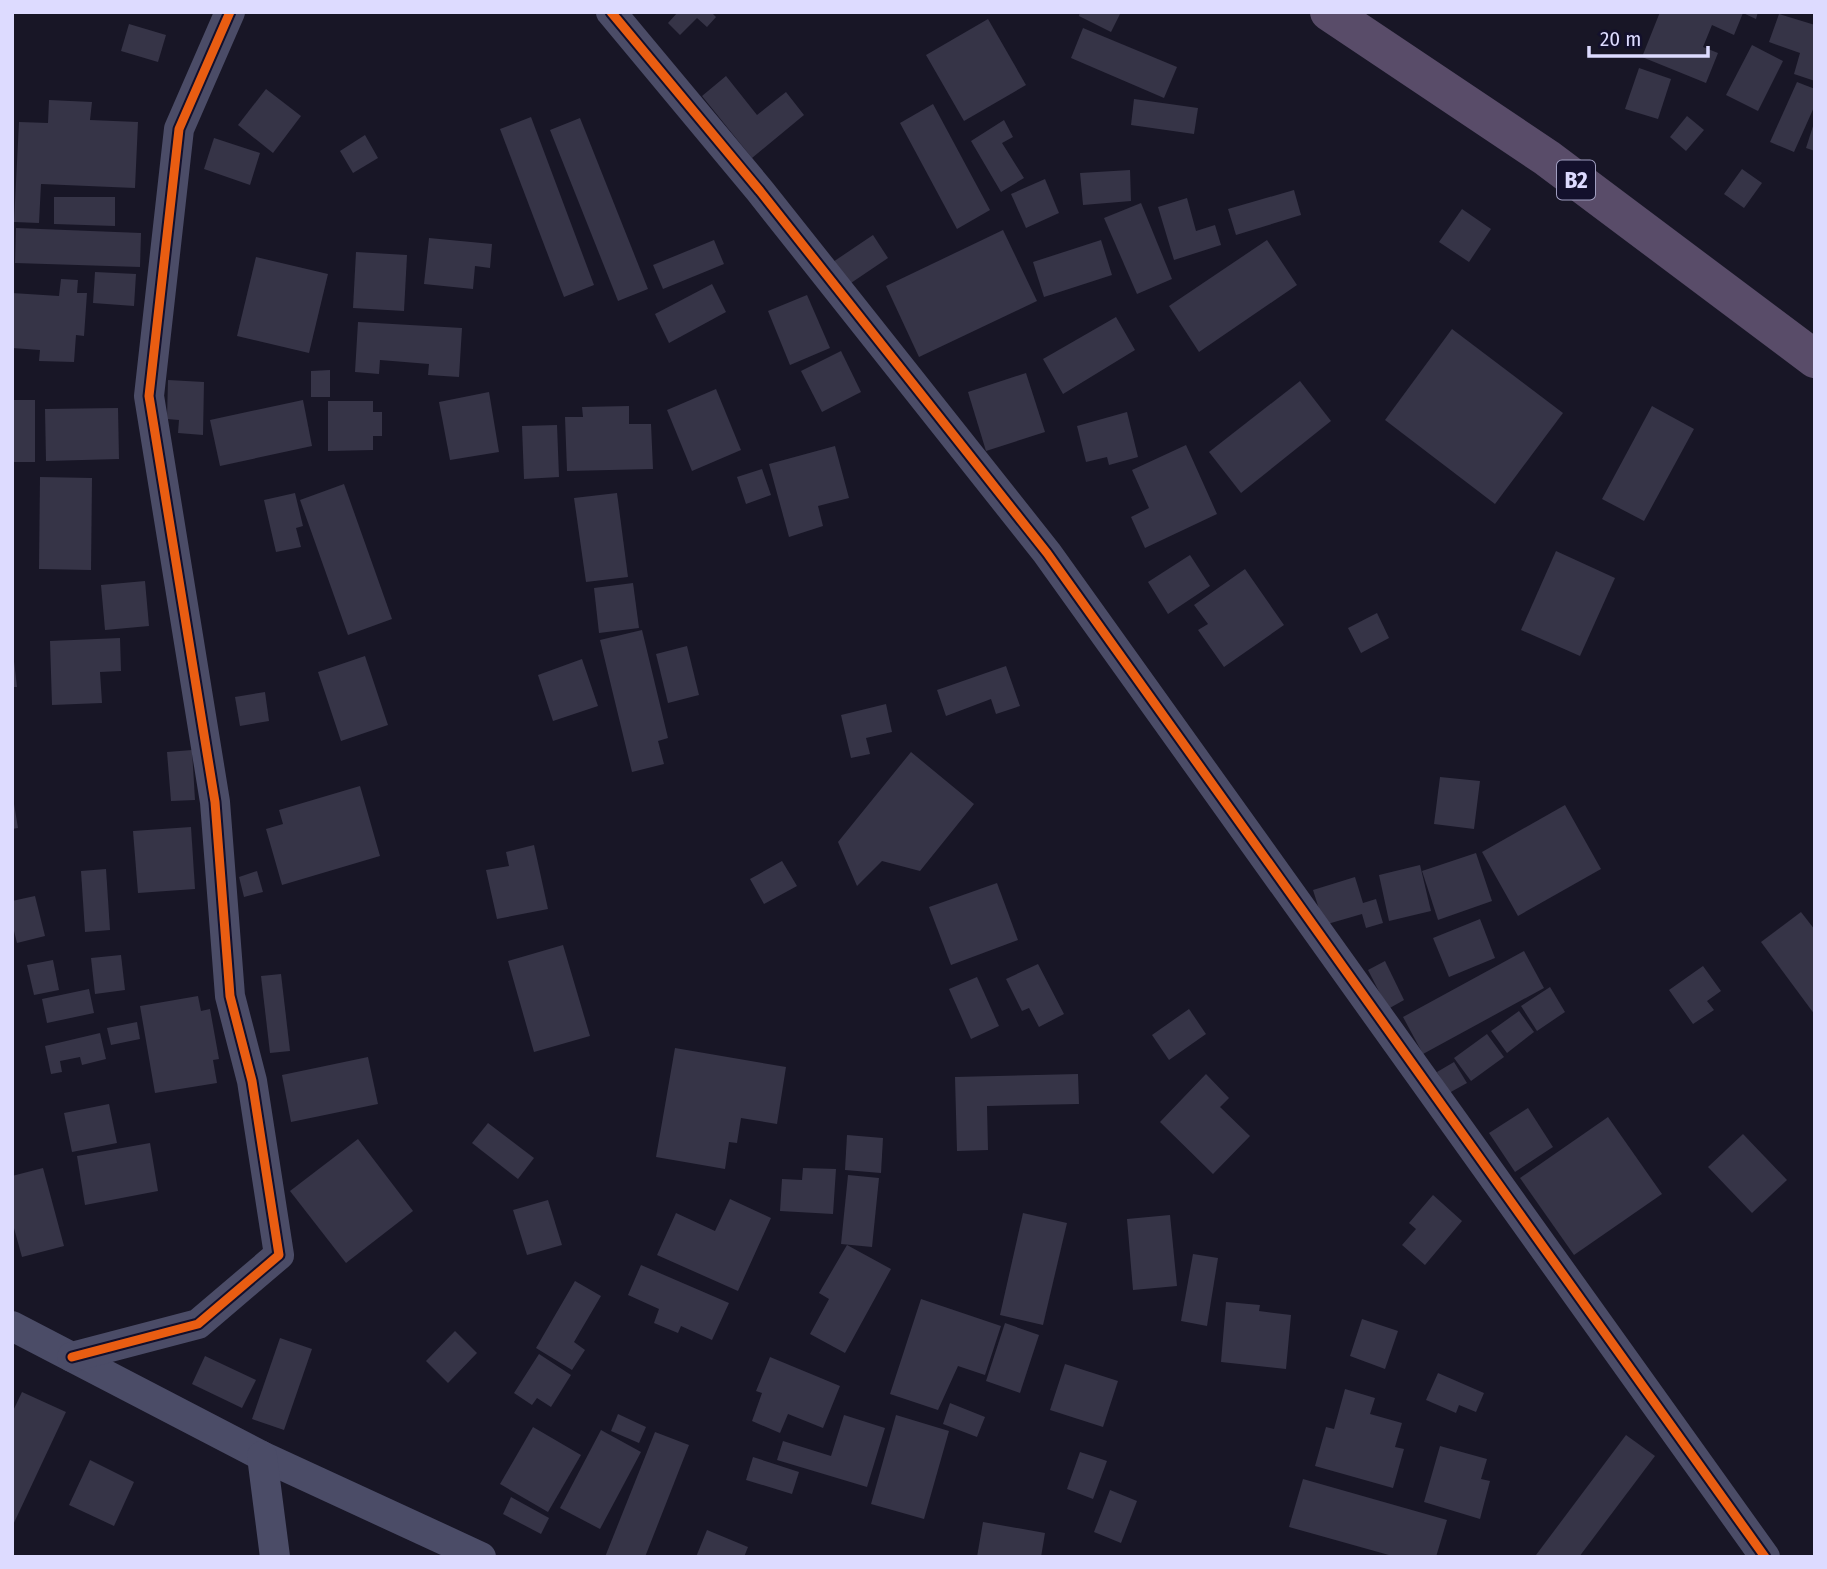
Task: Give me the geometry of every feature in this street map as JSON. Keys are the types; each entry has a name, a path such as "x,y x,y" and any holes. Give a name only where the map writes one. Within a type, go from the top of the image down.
{"highway":[{"name":"B2","path":"1329,12 1547,158 1815,359"}],"street":[{"path":"72,1357 198,1324 279,1255 252,1081 230,996 215,802 149,396 179,129 230,12"},
{"path":"611,12 760,191 1047,553 1765,1557"},
{"path":"12,1326 262,1456 481,1557"},
{"path":"262,1456 275,1557"}],"building":[{"path":"678,12 711,12 716,17 707,27 697,18 680,35 668,23"},
{"path":"1080,12 1121,12 1111,32 1079,16"},
{"path":"1660,12 1758,12 1756,19 1743,13 1734,35 1712,25 1703,47 1718,53 1706,83 1642,57"},
{"path":"1779,14 1815,25 1815,81 1794,74 1800,53 1769,42"},
{"path":"988,19 1026,85 964,121 926,55"},
{"path":"129,24 166,35 158,62 121,51"},
{"path":"1083,28 1177,67 1164,98 1071,58"},
{"path":"1752,45 1783,61 1758,111 1726,95"},
{"path":"1639,68 1671,79 1658,119 1625,109"},
{"path":"726,76 757,115 786,92 804,115 752,158 702,96"},
{"path":"1797,82 1815,89 1815,105 1794,152 1770,142"},
{"path":"266,89 301,116 273,153 238,125"},
{"path":"1134,99 1198,108 1194,134 1131,125"},
{"path":"49,100 92,102 90,120 138,122 135,188 41,184 39,223 14,222 19,122 48,123"},
{"path":"933,104 990,210 957,229 900,123"},
{"path":"1687,116 1704,130 1686,151 1670,137"},
{"path":"531,117 594,285 564,297 500,129"},
{"path":"580,118 648,289 618,301 550,130"},
{"path":"1004,120 1013,137 1002,143 1024,178 1001,192 971,141"},
{"path":"1815,123 1815,151 1806,148"},
{"path":"365,135 378,158 353,173 340,151"},
{"path":"214,138 260,153 250,185 204,169"},
{"path":"1742,169 1762,183 1744,208 1724,194"},
{"path":"1130,170 1131,201 1083,205 1080,173"},
{"path":"1045,179 1059,213 1026,228 1011,194"},
{"path":"1294,190 1301,215 1236,235 1228,209"},
{"path":"54,197 115,197 115,226 54,224"},
{"path":"1187,198 1196,231 1215,225 1221,245 1174,260 1158,207"},
{"path":"1141,203 1172,279 1137,294 1104,218"},
{"path":"1462,209 1491,229 1469,262 1439,242"},
{"path":"16,228 141,233 140,267 15,263"},
{"path":"1003,230 1037,301 919,357 886,286"},
{"path":"873,235 888,258 848,285 833,262"},
{"path":"429,238 492,244 490,268 475,266 473,289 424,284"},
{"path":"714,240 724,264 663,289 653,265"},
{"path":"1101,240 1112,275 1044,297 1033,262"},
{"path":"1267,240 1297,285 1199,352 1169,306"},
{"path":"356,252 407,255 404,311 353,308"},
{"path":"256,257 328,274 309,353 237,336"},
{"path":"95,272 136,274 134,306 93,303"},
{"path":"61,279 78,280 77,293 87,293 84,336 76,335 74,362 39,361 40,350 12,348 12,293 59,296"},
{"path":"712,284 726,312 669,343 655,314"},
{"path":"807,295 830,348 790,365 768,311"},
{"path":"1116,317 1135,350 1063,394 1043,359"},
{"path":"358,322 462,328 459,377 428,375 429,364 380,360 379,374 355,372"},
{"path":"1452,329 1563,413 1495,504 1385,420"},
{"path":"841,351 861,392 822,412 801,371"},
{"path":"330,370 330,397 311,397 311,371"},
{"path":"1026,373 1045,432 986,451 968,392"},
{"path":"168,380 204,382 203,435 178,433 179,420 167,419"},
{"path":"1300,381 1331,421 1241,493 1209,452"},
{"path":"716,389 741,450 692,471 667,410"},
{"path":"489,392 499,452 450,460 439,402"},
{"path":"12,400 35,400 35,462 12,462"},
{"path":"303,400 312,446 220,466 210,420"},
{"path":"328,401 373,401 373,412 382,412 382,436 373,436 373,450 328,451"},
{"path":"629,406 629,424 651,424 653,469 567,471 565,417 583,417 582,407"},
{"path":"1652,406 1694,429 1644,521 1602,499"},
{"path":"118,408 119,459 46,461 45,409"},
{"path":"1127,412 1138,457 1109,465 1107,457 1086,462 1077,426"},
{"path":"557,425 559,477 524,479 522,426"},
{"path":"1186,445 1217,514 1145,548 1131,517 1149,508 1132,470"},
{"path":"835,446 849,498 818,506 823,526 789,537 769,464"},
{"path":"762,469 771,495 746,504 737,477"},
{"path":"40,477 92,478 91,570 39,569"},
{"path":"344,484 392,619 348,635 300,500"},
{"path":"295,493 303,526 296,528 301,547 276,552 264,500"},
{"path":"617,493 628,577 586,582 574,498"},
{"path":"1556,551 1615,578 1580,656 1521,630"},
{"path":"1190,555 1210,586 1168,614 1148,582"},
{"path":"1245,569 1284,625 1224,667 1198,630 1208,624 1194,605"},
{"path":"145,581 149,626 105,630 101,585"},
{"path":"633,583 639,628 599,633 594,588"},
{"path":"1377,613 1389,638 1361,653 1348,628"},
{"path":"642,630 668,738 658,741 664,764 632,772 600,640"},
{"path":"120,638 121,671 100,672 102,703 52,705 50,641"},
{"path":"12,644 17,687 12,687"},
{"path":"687,646 699,695 668,703 656,654"},
{"path":"365,656 388,725 341,741 318,672"},
{"path":"582,659 598,706 553,721 538,675"},
{"path":"1006,666 1020,706 996,714 991,699 946,716 937,690"},
{"path":"265,692 269,721 240,726 235,697"},
{"path":"886,704 892,732 866,738 870,754 851,758 841,715"},
{"path":"192,750 195,800 171,801 167,752"},
{"path":"911,752 974,804 920,871 882,861 857,886 838,842"},
{"path":"1440,777 1480,781 1474,829 1434,824"},
{"path":"360,786 380,856 282,885 266,829 283,824 279,810"},
{"path":"14,804 18,828 12,829 12,805"},
{"path":"1565,805 1601,869 1518,916 1482,852"},
{"path":"191,827 195,889 138,893 133,831"},
{"path":"534,845 548,909 497,919 486,870 509,866 506,852"},
{"path":"1476,853 1492,901 1438,920 1422,871"},
{"path":"782,861 797,886 764,904 750,879"},
{"path":"1420,865 1431,911 1389,921 1379,875"},
{"path":"106,869 110,930 85,932 81,871"},
{"path":"257,871 263,892 244,897 239,877"},
{"path":"1355,877 1363,903 1376,899 1383,923 1366,928 1362,914 1324,925 1313,890"},
{"path":"997,883 1018,940 951,965 929,907"},
{"path":"35,896 45,936 17,943 12,923 12,901"},
{"path":"1801,912 1815,930 1815,1015 1761,942"},
{"path":"1480,919 1495,958 1449,977 1433,938"},
{"path":"563,945 590,1036 534,1052 508,961"},
{"path":"1524,951 1544,988 1423,1054 1403,1017"},
{"path":"121,955 125,990 95,994 91,958"},
{"path":"53,960 59,990 34,995 27,965"},
{"path":"1385,961 1404,1000 1388,1009 1368,970"},
{"path":"1038,964 1064,1014 1039,1027 1029,1008 1022,1011 1006,979"},
{"path":"1703,966 1721,991 1707,1001 1714,1010 1693,1024 1669,990"},
{"path":"281,974 290,1051 270,1053 261,976"},
{"path":"977,977 999,1026 971,1039 949,989"},
{"path":"1550,987 1565,1012 1537,1031 1521,1006"},
{"path":"89,989 94,1013 47,1023 42,999"},
{"path":"198,996 201,1011 210,1009 219,1059 213,1060 217,1083 155,1093 140,1006"},
{"path":"1189,1009 1206,1034 1169,1060 1152,1035"},
{"path":"1519,1011 1534,1032 1507,1053 1491,1031"},
{"path":"137,1022 140,1039 111,1045 107,1028"},
{"path":"100,1033 106,1059 82,1065 80,1057 60,1061 62,1072 51,1074 45,1046"},
{"path":"1487,1034 1504,1057 1471,1081 1454,1058"},
{"path":"675,1048 786,1067 777,1124 741,1118 737,1143 729,1142 725,1169 656,1157"},
{"path":"368,1057 378,1104 291,1122 282,1075"},
{"path":"1454,1062 1467,1083 1449,1093 1437,1072"},
{"path":"1078,1074 1079,1104 987,1106 988,1150 957,1151 955,1077"},
{"path":"1206,1074 1229,1098 1220,1107 1250,1136 1213,1174 1160,1122"},
{"path":"109,1104 117,1143 72,1152 64,1113"},
{"path":"1528,1108 1553,1147 1515,1172 1489,1133"},
{"path":"1608,1117 1662,1194 1574,1255 1520,1178"},
{"path":"488,1123 534,1158 518,1179 472,1143"},
{"path":"1743,1134 1787,1180 1752,1213 1708,1167"},
{"path":"847,1135 883,1138 881,1173 845,1170"},
{"path":"358,1139 413,1211 346,1263 290,1191"},
{"path":"150,1143 158,1191 85,1205 77,1156"},
{"path":"43,1168 64,1246 22,1257 12,1221 12,1176"},
{"path":"803,1168 836,1169 833,1214 780,1211 782,1179 802,1180"},
{"path":"848,1175 879,1178 872,1247 841,1244"},
{"path":"1433,1195 1462,1221 1425,1265 1402,1245 1416,1229 1409,1223"},
{"path":"730,1199 771,1218 738,1291 657,1255 676,1213 715,1231"},
{"path":"548,1200 562,1245 527,1255 513,1210"},
{"path":"1023,1213 1067,1223 1043,1325 1000,1315"},
{"path":"1170,1215 1177,1286 1133,1290 1127,1219"},
{"path":"847,1245 891,1269 845,1353 810,1334 829,1299 819,1293"},
{"path":"1193,1254 1218,1258 1207,1326 1181,1321"},
{"path":"641,1265 729,1303 712,1340 681,1326 678,1333 654,1323 659,1309 628,1295"},
{"path":"575,1281 601,1296 574,1342 585,1350 572,1370 536,1348"},
{"path":"921,1299 1001,1326 985,1375 958,1366 938,1410 890,1394"},
{"path":"1226,1302 1260,1305 1259,1311 1291,1315 1286,1369 1221,1362"},
{"path":"1362,1319 1398,1331 1385,1369 1350,1356"},
{"path":"1005,1323 1039,1335 1020,1393 986,1381"},
{"path":"455,1331 477,1353 448,1383 426,1361"},
{"path":"280,1338 312,1349 284,1430 252,1419"},
{"path":"539,1354 571,1375 551,1407 537,1398 532,1405 514,1393"},
{"path":"205,1356 256,1380 242,1408 192,1384"},
{"path":"770,1357 840,1386 823,1428 788,1414 780,1433 752,1421 762,1393 756,1391"},
{"path":"1065,1364 1118,1381 1103,1427 1050,1410"},
{"path":"1438,1373 1484,1393 1476,1412 1459,1405 1456,1413 1426,1400"},
{"path":"1345,1389 1375,1398 1370,1414 1402,1423 1395,1447 1404,1449 1393,1488 1315,1466 1326,1427 1334,1429"},
{"path":"22,1392 66,1412 12,1527 12,1413"},
{"path":"950,1403 985,1417 977,1437 943,1424"},
{"path":"618,1414 646,1427 639,1443 611,1431"},
{"path":"844,1415 885,1428 867,1487 777,1460 783,1441 831,1456"},
{"path":"896,1415 949,1431 924,1519 871,1504"},
{"path":"533,1427 581,1455 548,1512 500,1484"},
{"path":"601,1430 641,1452 600,1529 560,1508"},
{"path":"655,1432 689,1445 645,1557 605,1557"},
{"path":"1626,1435 1655,1456 1579,1557 1538,1557 1536,1555"},
{"path":"1440,1446 1487,1459 1481,1479 1490,1481 1480,1519 1424,1502"},
{"path":"1080,1452 1107,1461 1093,1499 1067,1489"},
{"path":"753,1457 799,1472 792,1494 746,1480"},
{"path":"90,1460 134,1482 114,1526 69,1505"},
{"path":"1303,1479 1447,1520 1436,1557 1396,1557 1289,1527"},
{"path":"1110,1490 1137,1501 1121,1543 1094,1532"},
{"path":"511,1497 549,1518 541,1534 503,1514"},
{"path":"983,1522 1045,1533 1041,1557 977,1557"},
{"path":"707,1530 748,1547 744,1557 696,1557"}],"cycle path":[{"path":"72,1357 198,1324 279,1255 252,1081 230,996 215,802 149,396 179,129 230,12"},
{"path":"611,12 760,191 1047,553 1765,1557"}]}
